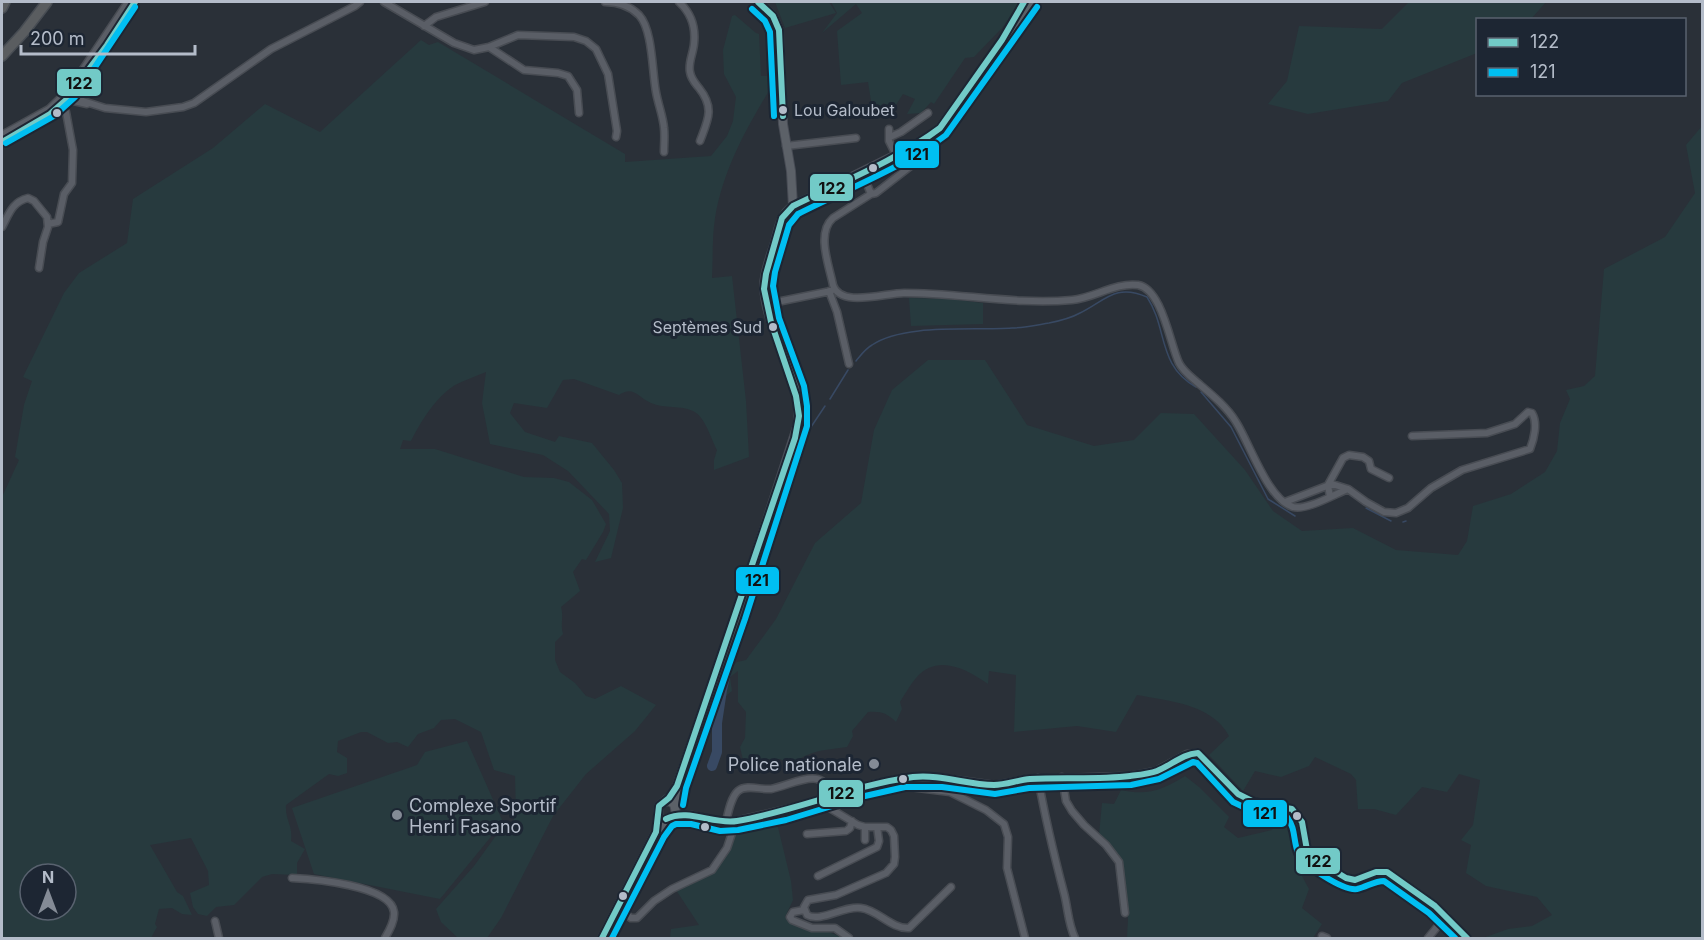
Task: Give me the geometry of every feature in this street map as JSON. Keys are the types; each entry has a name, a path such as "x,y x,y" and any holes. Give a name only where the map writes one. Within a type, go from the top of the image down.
{"highway":[{"path":"2,8 5,2"},
{"path":"2,56 24,32 46,2"}],"main road":[{"path":"752,2 773,16"},
{"path":"758,2 773,16 781,39 783,124 791,171 793,206"},
{"path":"1002,40 1024,2"},
{"path":"662,817 659,806 669,798 676,786 736,616 798,424 796,396 764,289 782,218 793,206 896,155 940,128 1030,2"},
{"path":"675,809 676,786"},
{"path":"664,802 669,801 675,809"},
{"path":"602,939 662,817 675,809"}],"street":[{"path":"70,91 128,2"},
{"path":"2,142 60,105 135,2"},
{"path":"2,135 64,99 146,112 187,106 271,49 360,2"},
{"path":"384,2 424,26 474,50 525,35 574,37 591,45 603,60 608,74 616,137"},
{"path":"424,26 445,13 485,2"},
{"path":"605,2 620,3 643,21 649,41 655,90 664,127 664,152"},
{"path":"679,2 688,11 694,28 690,71 692,80 707,98 709,104 709,117 700,141"},
{"path":"489,47 524,70 568,76 577,90 579,113"},
{"path":"70,91 83,101 96,105"},
{"path":"48,224 58,222 64,194 72,183 73,150 66,112 60,105"},
{"path":"890,137 908,128 928,113"},
{"path":"888,129 889,141 896,155"},
{"path":"786,146 856,138"},
{"path":"849,364 832,290 825,245 826,226 833,218 876,193 934,148"},
{"path":"862,172 871,194"},
{"path":"2,227 14,205 20,200 28,198 40,208 47,217 48,224 39,268"},
{"path":"767,304 832,290 849,298 898,293 936,293 994,300 1052,301 1084,298 1126,286 1143,287 1156,299 1182,368 1234,418 1273,491 1291,507 1304,508 1348,489"},
{"path":"1285,502 1303,497 1328,485 1341,485 1384,512 1389,514 1402,511 1431,488 1462,470 1530,449 1533,442 1535,418 1532,413 1528,412 1515,424 1487,432 1412,436"},
{"path":"1330,496 1328,485 1343,458 1349,455 1363,456 1369,461 1371,469 1389,478"},
{"path":"675,809 726,822 736,821 894,780 927,777 995,785 1038,778 1130,776 1156,771 1187,754 1198,753 1245,799 1292,809 1302,822 1310,855 1330,869 1355,880 1376,872 1387,872 1435,906 1467,939"},
{"path":"1062,777 1066,801 1072,811 1106,845 1119,862 1125,913"},
{"path":"726,822 735,794 740,789 769,789 811,778 818,779 828,787 830,797"},
{"path":"1038,778 1049,837 1075,939"},
{"path":"894,780 894,783 902,786 950,792 986,810 1004,824 1008,837 1007,868 1025,939"},
{"path":"821,800 826,806 865,827 887,827 894,836 895,857 891,869 836,895 808,900 804,907 807,915 816,918 852,908 863,908 899,927 909,928 951,887"},
{"path":"618,908 631,918 637,918 654,902 677,887 711,870 727,848 736,821"},
{"path":"807,834 846,831 850,828 852,821"},
{"path":"865,827 865,840"},
{"path":"818,876 877,847 879,841 877,827"},
{"path":"292,878 343,883 383,897 392,904 395,912 386,939"},
{"path":"804,910 793,912 790,917 812,928 835,928 849,939"},
{"path":"1428,939 1446,916"},
{"path":"215,921 219,939"}],"green space":[{"path":"775,2 829,2 836,13 785,28"},
{"path":"831,2 1020,2 1002,28 974,57 965,58 934,104 931,102 921,113 907,114 915,99 903,94 892,111 884,103 877,109 872,107 868,82 841,85 837,31 862,13 856,4 822,33 837,13"},
{"path":"1409,2 1546,2 1532,18 1476,18 1476,53 1402,83 1388,101 1308,114 1268,104 1287,81 1299,26 1382,29"},
{"path":"735,15 759,34 761,76 778,76 732,161 719,198 713,233 712,278 732,276 746,401 749,457 714,470 717,450 697,414 683,408 656,405 628,391 619,395 574,379 563,380 547,408 514,403 510,413 525,432 555,442 559,436 592,443 622,483 623,508 611,558 595,562 610,531 609,514 568,471 543,455 490,444 482,403 486,372 448,390 430,410 411,441 403,440 400,449 435,449 524,477 554,478 569,482 592,500 606,524 586,560 582,559 573,572 580,591 561,607 563,634 555,642 555,660 560,672 575,683 586,696 595,699 621,686 656,705 635,731 586,774 553,816 501,918 487,938 458,938 441,922 436,909 474,866 495,837 511,828 516,813 515,776 494,770 481,732 455,719 441,720 434,728 418,734 408,747 397,742 388,743 367,732 338,741 337,752 347,758 347,773 338,776 329,774 286,805 291,841 305,849 297,863 297,875 272,874 262,877 234,905 216,907 207,916 198,914 193,907 190,893 209,885 208,871 191,838 150,845 177,892 183,896 192,915 182,914 172,908 159,909 155,924 157,927 151,938 2,938 2,497 19,460 15,457 24,405 32,381 23,377 64,293 79,273 127,243 133,199 213,148 265,104 320,132 421,40 429,45 438,42 625,154 625,162 711,156 727,136 733,121 736,97 724,74 723,50 732,16"},
{"path":"1702,126 1702,938 1483,938 1508,929 1532,926 1552,915 1537,897 1486,886 1466,873 1471,845 1461,840 1473,825 1480,780 1459,774 1447,792 1422,787 1396,815 1374,809 1358,809 1356,780 1351,774 1315,757 1309,766 1281,777 1255,771 1243,791 1209,755 1229,736 1221,725 1201,711 1162,699 1137,695 1116,732 1077,726 1014,732 1016,675 989,671 988,684 962,669 952,666 933,666 924,670 916,678 900,702 902,709 896,722 884,713 868,712 852,731 853,736 847,747 804,756 792,765 780,759 743,760 740,747 745,738 746,712 738,702 738,671 730,677 732,691 722,704 712,701 724,662 731,664 731,668 737,662 746,660 776,619 815,543 861,503 874,430 892,390 928,360 985,360 1027,425 1094,446 1134,440 1161,413 1194,414 1245,470 1273,511 1302,531 1353,528 1396,550 1458,555 1467,541 1473,506 1511,494 1545,472 1557,451 1560,423 1570,399 1566,390 1584,386 1595,376 1604,269 1665,237 1695,193 1686,145"},
{"path":"909,298 983,303 983,324 911,326"},
{"name":"Complexe Sportif Henri Fasano","path":"467,741 503,822 440,899 314,874 292,808 417,765 425,752"},
{"path":"1185,776 1229,817 1224,827 1238,838 1272,830 1284,809 1292,814 1299,826 1301,844 1307,857 1296,865 1309,889 1302,908 1322,924 1313,938 1127,938 1128,919 1122,863 1099,835 1102,803 1114,804 1121,790 1147,792 1169,785"},
{"path":"776,819 791,881 793,900 785,917 811,932 826,931 844,938 670,938 671,929 699,925 676,890 704,876 722,862 740,825"}],"waterway":[{"path":"856,361 872,345 902,333 939,329 1017,328 1049,323 1076,315 1111,295 1127,292 1147,297 1154,309 1169,357 1175,368 1196,387"},
{"path":"744,612 806,424 804,395 774,304"},
{"path":"830,399 848,370"},
{"path":"1201,392 1231,427 1268,499 1295,516"},
{"path":"803,439 825,406"},
{"path":"1366,508 1391,521"},
{"path":"712,766 717,752 717,723 727,668"}],"transit line":[{"name":"122","path":"2,142 50,114 66,100 107,45 135,2"},
{"name":"122","path":"758,2 773,16 779,30 783,116"},
{"name":"122","path":"602,938 656,832 659,806 669,798 677,786 795,438 799,416 796,396 771,322 764,289 782,218 793,206 888,160 940,128 1002,40 1024,2"},
{"name":"121","path":"6,143 54,116 75,97 135,7"},
{"name":"121","path":"683,805 686,788 745,619 807,426 804,386 779,318 773,286 789,225 798,214 913,157 946,135 1037,7"},
{"name":"121","path":"752,9 765,21 770,32 774,116"},
{"name":"122","path":"666,819 683,815 719,821 737,821 869,786 923,776 994,785 1030,779 1105,778 1147,774 1198,753 1238,794 1254,802 1292,809 1302,822 1307,850 1318,861 1346,878 1355,880 1376,872 1387,872 1435,906 1467,938"},
{"name":"121","path":"612,938 664,837 676,824 691,824 720,831 738,830 786,820 865,796 905,787 942,787 995,794 1029,788 1131,785 1159,779 1193,762 1197,763 1233,802 1252,811 1287,817 1292,826 1301,858 1324,876 1351,889 1384,881 1429,913 1455,938"}],"place":[{"name":"Lou Galoubet","path":"783,110"},
{"name":"Septèmes Sud","path":"773,327"},
{"name":"Police nationale","path":"874,764"},
{"name":"Complexe Sportif Henri Fasano","path":"397,815"}]}
